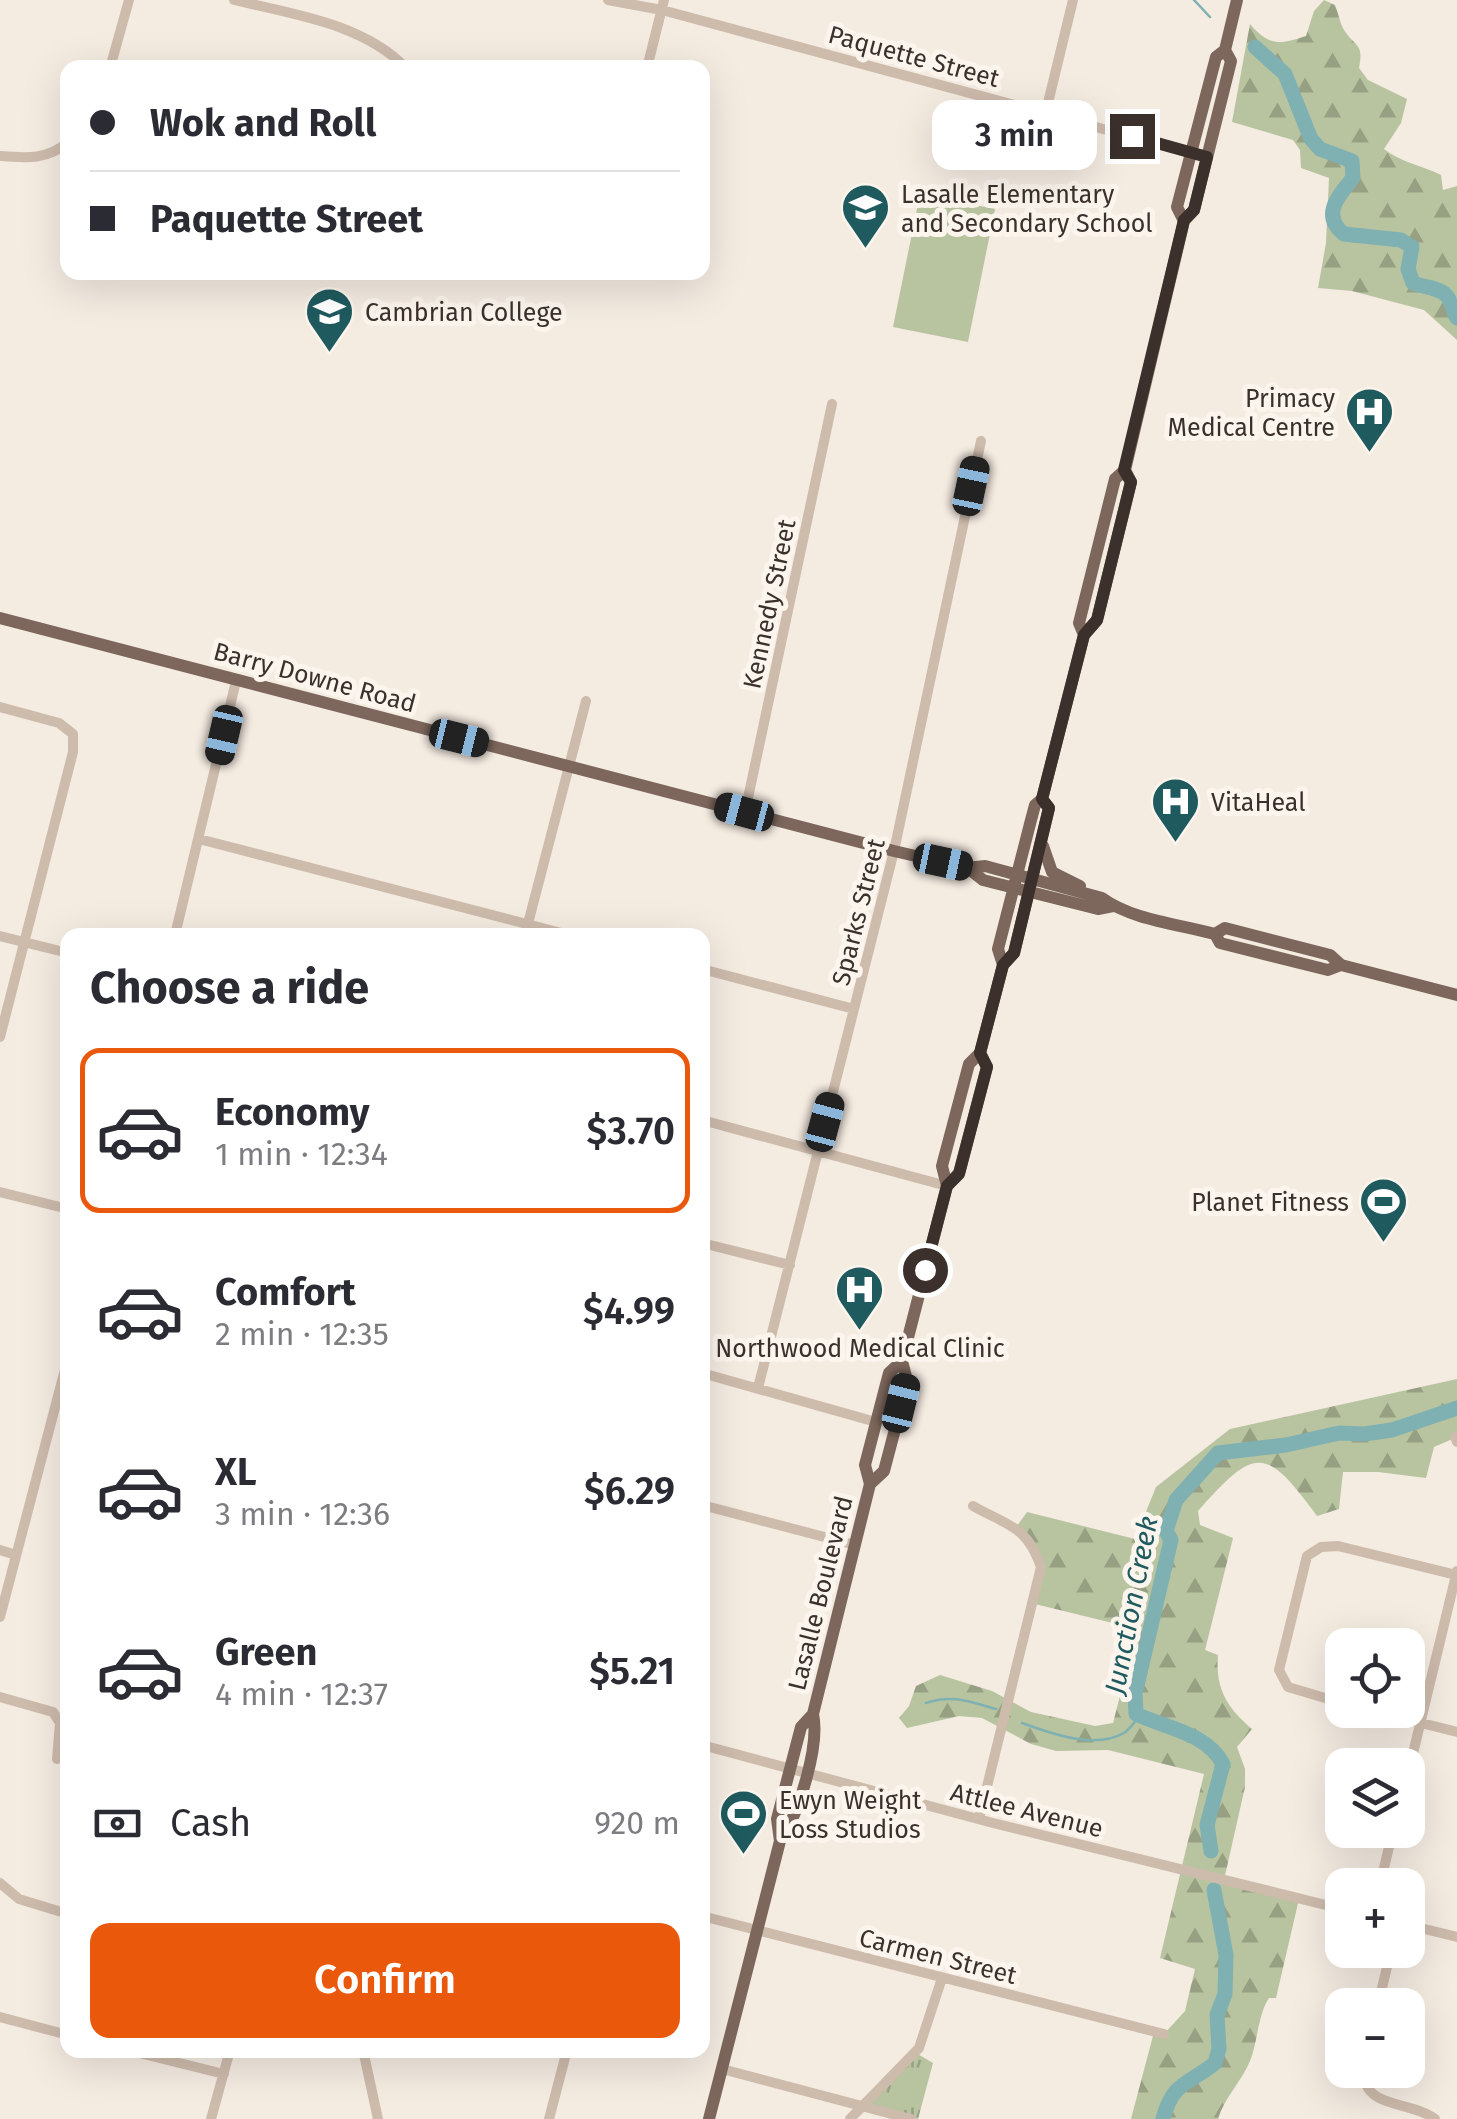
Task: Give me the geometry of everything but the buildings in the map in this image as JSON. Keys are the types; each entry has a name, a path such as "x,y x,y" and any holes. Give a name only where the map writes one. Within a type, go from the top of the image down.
{"main road":[{"name":"Lasalle Boulevard","path":"1184,220 1176,207 1216,56 1224,50 1237,0"},
{"name":"Lasalle Boulevard","path":"870,1484 884,1471 907,1380 902,1361 947,1186 959,1174 987,1067 980,1053 1003,965 1014,953 1020,930 1035,805 1042,799 1084,635 1079,622 1115,479 1124,470 1184,220 1194,210 1231,61 1224,50"},
{"name":"Barry Downe Road","path":"0,618 968,868 983,880 1095,896 1113,906 1215,934 1220,943 1328,970 1341,966 1457,994"},
{"name":"Lasalle Boulevard","path":"1003,965 998,949 1042,837 1049,808 1042,799"},
{"path":"1042,837 1050,870 1095,896"},
{"name":"Barry Downe Road","path":"1023,884 1054,898 1098,909 1113,906"},
{"path":"1020,930 1031,911 1054,898"},
{"name":"Lasalle Boulevard","path":"780,1840 792,1824 817,1731 813,1714 870,1484 865,1466 876,1422 889,1373 902,1361"},
{"name":"Lasalle Boulevard","path":"709,2119 780,1840 777,1819 801,1726 813,1714"}],"street":[{"path":"112,60 129,0"},
{"path":"234,0 308,18 373,41 396,60"},
{"name":"Paquette Street","path":"608,0 663,5 1207,157"},
{"path":"1046,111 1073,0"},
{"path":"649,60 663,5"},
{"path":"0,156 28,158 53,154 60,148"},
{"name":"Kennedy Street","path":"744,812 832,404"},
{"name":"Sparks Street","path":"758,1388 894,851 981,442"},
{"path":"177,928 236,681"},
{"path":"527,928 586,702"},
{"path":"0,708 59,723 73,734 72,752 0,1036"},
{"path":"199,839 519,928"},
{"path":"0,936 60,951"},
{"path":"710,972 854,1009"},
{"path":"710,1122 818,1148 947,1186"},
{"path":"0,1192 60,1206"},
{"path":"710,1245 790,1265"},
{"path":"710,1375 876,1422"},
{"path":"0,1618 60,1388"},
{"path":"973,1506 1016,1527 1031,1545 1041,1567 978,1819"},
{"path":"710,1508 855,1544"},
{"path":"1325,1698 1288,1687 1279,1670 1307,1556 1321,1547 1338,1546 1456,1573 1425,1702"},
{"path":"0,1550 16,1555"},
{"path":"0,1697 53,1712 60,1724 57,1759"},
{"path":"1425,1724 1457,1732"},
{"name":"Attlee Avenue","path":"710,1747 1325,1905"},
{"path":"0,1882 19,1899 60,1912"},
{"name":"Carmen Street","path":"710,1918 1164,2034"},
{"path":"1425,1929 1457,1937"},
{"path":"850,2119 918,2048 942,1978"},
{"path":"0,2017 60,2033"},
{"path":"159,2058 224,2074"},
{"path":"211,2119 228,2058"},
{"path":"366,2058 378,2119"},
{"path":"549,2119 565,2058"},
{"path":"722,2070 911,2119"},
{"path":"1367,2088 1372,2095 1435,2119"}],"green space":[{"path":"1324,0 1335,5 1344,30 1358,46 1359,68 1368,80 1407,99 1401,123 1384,149 1441,175 1443,190 1457,186 1457,340 1424,310 1352,291 1318,288 1326,243 1329,178 1301,168 1300,150 1293,140 1232,122 1250,24 1275,42 1306,36 1314,11"},
{"path":"920,194 995,209 968,342 893,327"},
{"path":"1457,1379 1457,1437 1434,1447 1426,1478 1343,1472 1339,1509 1317,1516 1284,1476 1272,1466 1259,1463 1233,1475 1198,1511 1200,1525 1233,1538 1205,1650 1218,1655 1225,1697 1252,1729 1237,1747 1245,1769 1245,1787 1224,1880 1299,1899 1276,1998 1269,1998 1265,2004 1250,2061 1218,2119 1131,2119 1154,2032 1164,2034 1185,2011 1195,1969 1160,1958 1204,1774 1108,1750 1056,1751 1031,1744 982,1718 959,1716 907,1728 899,1718 909,1706 916,1686 940,1675 992,1691 1031,1712 1095,1726 1113,1723 1137,1629 1035,1604 1041,1576 1017,1526 1027,1512 1135,1539 1156,1487 1230,1429"},
{"path":"916,2053 933,2063 918,2119 862,2106"}],"waterway":[{"name":"Junction Creek","path":"1194,0 1210,17"},
{"name":"Junction Creek","path":"1255,47 1285,74 1311,139 1320,149 1352,161 1353,178 1334,205 1333,220 1337,227 1344,234 1401,240 1412,247 1408,269 1413,283 1446,295 1457,318"},
{"name":"Junction Creek","path":"1211,1851 1207,1825 1223,1764 1196,1738 1136,1714 1135,1694 1171,1540 1166,1531 1176,1500 1218,1453 1286,1445 1339,1433 1392,1430 1457,1408"},
{"path":"926,1703 953,1699 996,1709"},
{"path":"1022,1723 1072,1738 1099,1740 1124,1733 1140,1716"},
{"name":"Junction Creek","path":"1163,2119 1177,2090 1215,2063 1219,2049 1217,2015 1225,1994 1226,1955 1214,1890"}],"place":[{"name":"Lasalle Elementary and Secondary School","path":"866,250"},
{"name":"Cambrian College","path":"330,354"},
{"name":"Primacy Medical Centre","path":"1370,454"},
{"name":"VitaHeal","path":"1176,844"},
{"name":"Planet Fitness","path":"1384,1244"},
{"name":"Northwood Medical Clinic","path":"860,1332"},
{"name":"Ewyn Weight Loss Studios","path":"744,1856"}],"route":[{"path":"925,1270 947,1186 959,1174 987,1067 980,1053 1003,965 1014,953 1049,808 1042,799 1049,767 1084,635 1097,620 1131,482 1124,470 1184,220 1194,210 1207,157 1132,136"}]}
